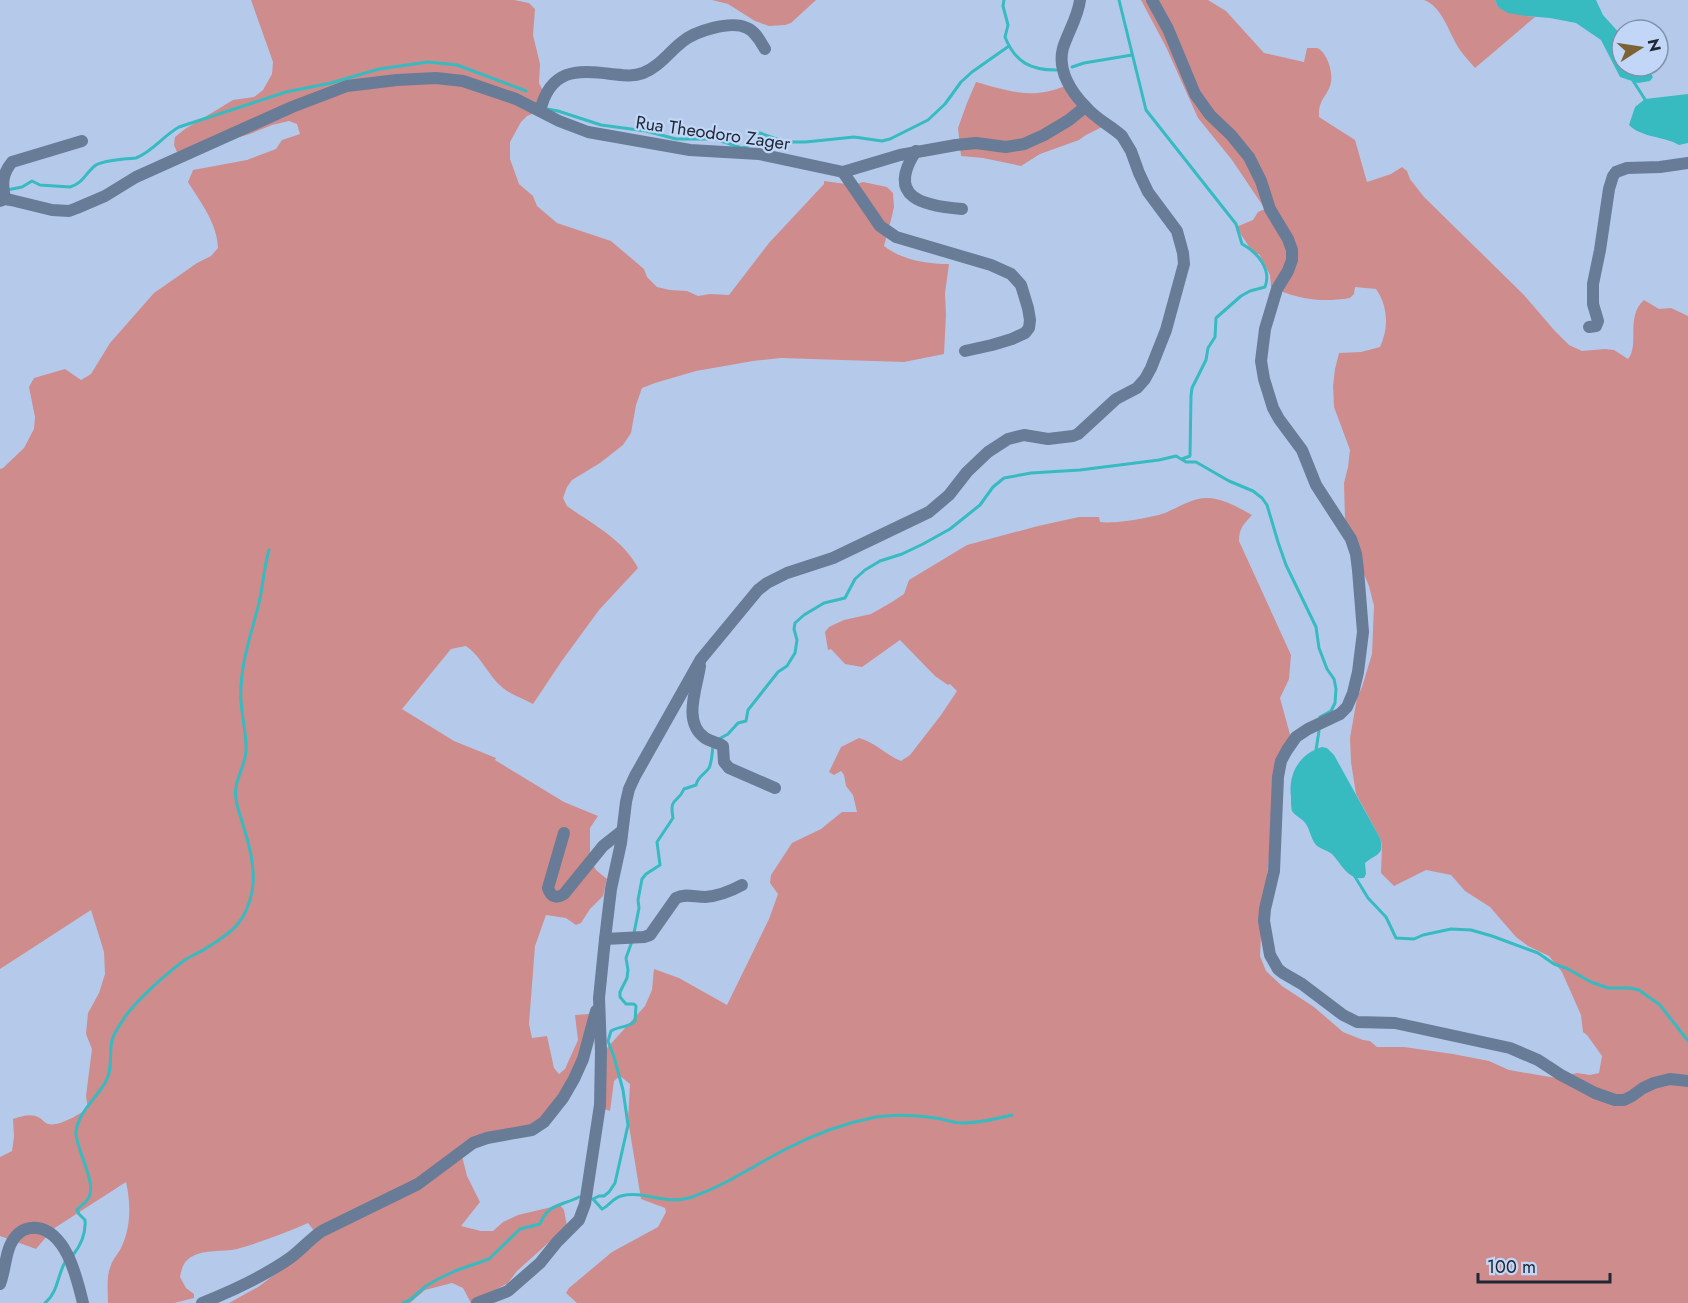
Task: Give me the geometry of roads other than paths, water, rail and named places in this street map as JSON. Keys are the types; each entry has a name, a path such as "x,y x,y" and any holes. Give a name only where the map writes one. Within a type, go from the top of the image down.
{"street":[{"path":"202,1303 242,1286 271,1270 291,1257 322,1231 418,1184 473,1143 487,1138 532,1130 544,1122 563,1098 583,1059 599,998 611,889 621,843 626,802 632,783 701,659 751,597 767,583 787,573 833,558 929,512 949,495 967,472 988,452 1008,439 1024,435 1048,439 1063,438 1078,434 1116,399 1137,388 1145,379 1166,330 1184,264 1183,253 1177,231 1148,192 1126,141 1085,107 1064,73 1063,47 1077,16 1080,0"},
{"path":"1152,0 1168,29 1195,94 1210,115 1249,157 1261,181 1270,209 1292,250 1292,260 1277,289 1265,329 1261,361 1264,379 1279,419 1302,450 1316,485 1352,539 1358,570 1363,632 1353,693 1347,707 1340,714 1296,737 1281,761 1278,777 1274,871 1264,921 1270,955 1283,973 1302,984 1343,1015 1357,1022 1395,1023 1510,1048 1538,1060 1560,1075 1595,1093 1615,1100 1624,1100 1654,1083 1670,1079 1688,1081"},
{"path":"540,111 545,97 560,77 578,72 624,76 642,74 662,61 688,36 714,28 735,26 747,28 756,35 765,49"},
{"name":"Rua Theodoro Zager","path":"2,200 52,210 77,208 136,177 292,107 347,86 397,80 436,78 464,81 516,99 559,121 588,132 667,148 759,154 843,172 900,155 956,145 976,143 1006,147 1024,144 1044,135 1085,107"},
{"path":"2,200 2,180 12,162 82,141"},
{"path":"916,152 909,163 904,179 908,192 926,204 962,209"},
{"path":"1589,327 1596,326 1598,321 1592,293 1606,204 1613,176 1622,169 1688,163"},
{"path":"843,172 880,226 896,237 1004,270 1022,285 1029,320 1029,328 1025,333 1012,339 965,351"},
{"path":"701,659 692,711 699,732 705,739 723,747 724,762 729,768 775,788"},
{"path":"564,832 548,888 554,897 564,894 603,846 622,831"},
{"path":"605,939 650,935 676,898 681,896 705,897 730,891 742,885"},
{"path":"477,1303 514,1287 540,1263 579,1220 588,1189 600,1104 602,1051 599,998"},
{"path":"0,1284 15,1236 24,1230 40,1228 61,1244 73,1267 82,1303"}],"waterway":[{"path":"1004,0 1003,6 1008,25 1005,37 1014,53 1024,63 1031,66 1056,70"},
{"path":"1119,0 1146,110 1236,224 1242,244 1258,256 1265,268 1267,280 1265,287 1241,296 1216,318 1215,337 1208,348 1206,360 1192,388 1190,456 1182,459"},
{"path":"547,109 601,125 646,131 676,139 715,139 742,148 748,146 752,135 760,133 785,142 854,137 882,141 928,120 945,104 961,82 1009,46"},
{"path":"1072,67 1132,55"},
{"path":"7,190 22,187 32,181 40,185 70,187 78,183 96,165 136,158 179,127 286,92 331,83 379,69 428,62 457,65 526,91"},
{"path":"1632,79 1646,101"},
{"path":"719,739 728,734 738,723 746,721 748,710 778,672 787,666 795,653 797,640 795,623 824,603 845,598 855,579 865,570 950,529 980,505 993,487 1004,478 1031,473 1080,470 1159,460 1176,456 1186,462 1196,462 1229,481 1253,491 1267,505 1286,565 1316,627 1319,648 1327,669 1334,679 1335,703 1331,711 1320,717"},
{"path":"73,1255 85,1230 85,1220 77,1210 88,1199 91,1190 76,1131 81,1117 108,1076 114,1035 135,1005 161,980 185,960 217,942 237,925 246,911 252,892 252,858 237,806 236,792 246,751 241,688 245,656 259,603 269,550"},
{"path":"1316,750 1319,731"},
{"path":"634,933 642,879 660,865 657,842 673,818 673,803 684,789 696,785 709,768 713,746"},
{"path":"1354,875 1368,898 1386,917 1396,938 1414,939 1451,929 1471,930 1492,936 1538,953 1554,964 1591,982 1608,988 1639,990 1660,1005 1688,1041"},
{"path":"593,1199 604,1196 615,1183 628,1125 623,1090 608,1041 611,1031 635,1021 636,1006 626,1004 620,997 627,978 626,958 631,944"},
{"path":"593,1199 602,1209 621,1196 639,1195 673,1200 692,1197 729,1181 807,1139 841,1126 876,1117 913,1116 962,1123 981,1122 1012,1115"},
{"path":"403,1303 438,1279 489,1259 520,1229 540,1224 551,1209 579,1197"},
{"path":"45,1303 55,1289 65,1262"}]}
